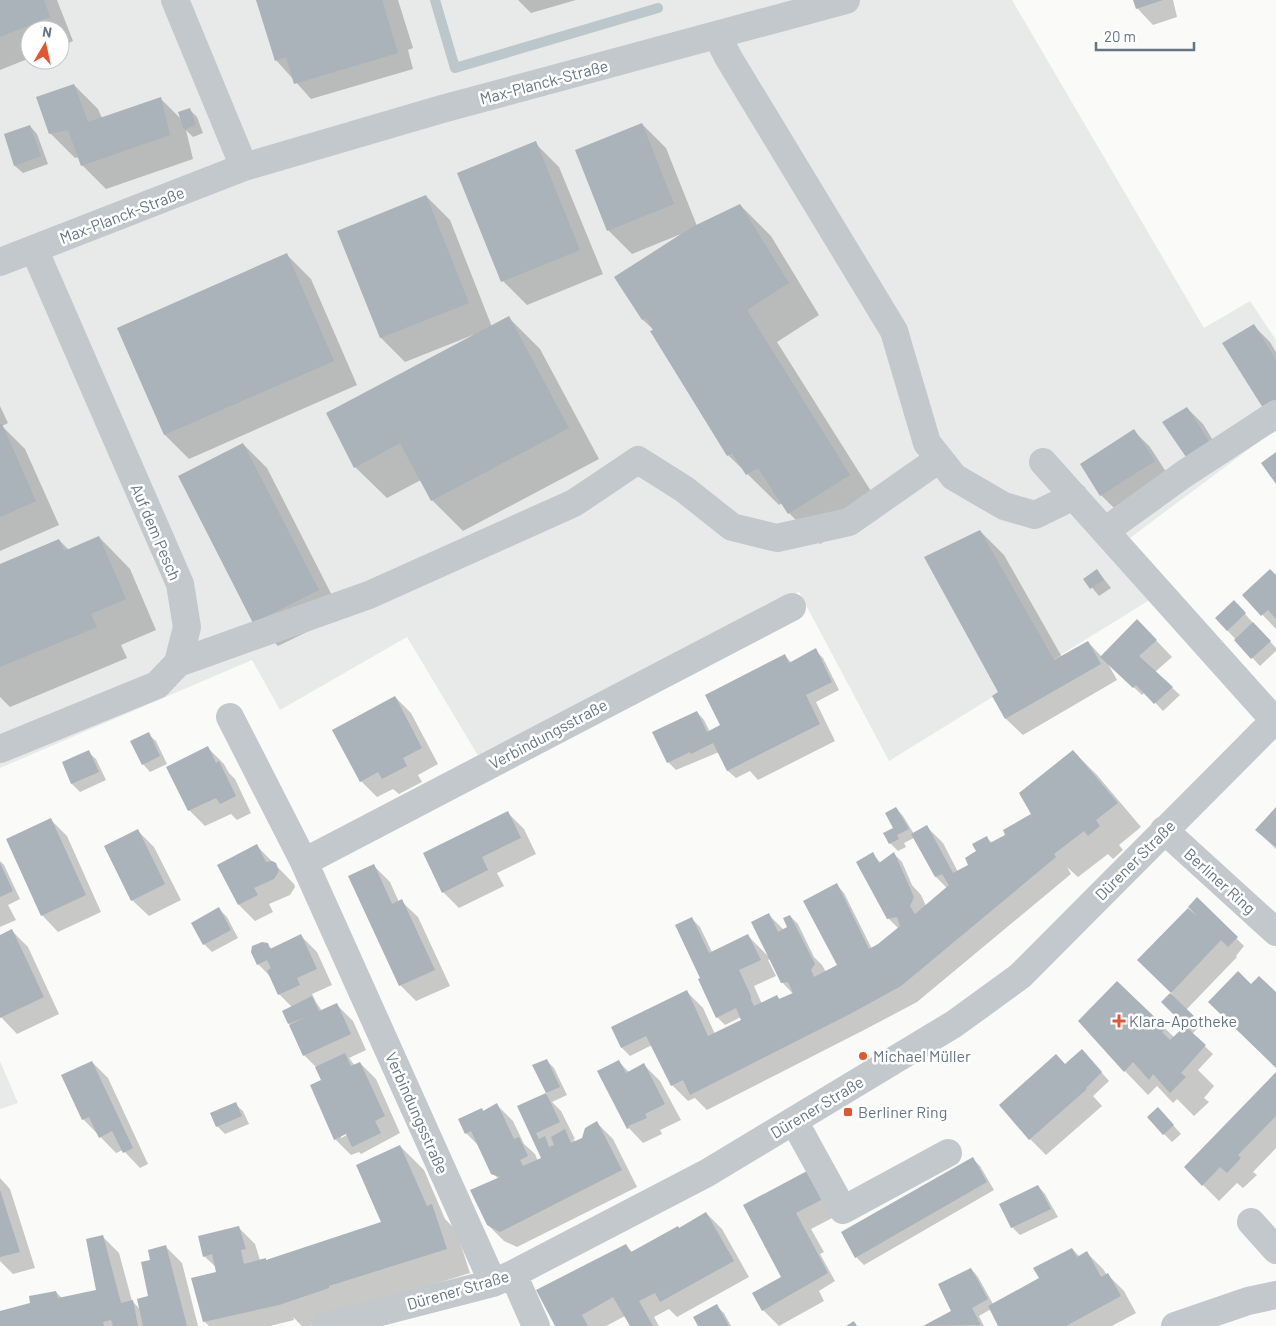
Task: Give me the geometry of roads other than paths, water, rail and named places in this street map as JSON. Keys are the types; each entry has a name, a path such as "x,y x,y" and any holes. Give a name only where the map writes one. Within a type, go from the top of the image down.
{"street":[{"path":"175,0 244,167"},
{"name":"Max-Planck-Straße","path":"0,262 244,167 442,110 846,0"},
{"path":"717,35 728,57 894,331 927,443 954,477 1004,506 1035,515 1074,496"},
{"name":"Auf dem Pesch","path":"0,749 157,685 178,662 187,627 180,584 34,249"},
{"path":"1105,531 1184,474 1276,414"},
{"path":"178,662 369,595 574,504 638,460 684,489 732,527 777,538 849,522 940,459"},
{"name":"Dürener Straße","path":"326,1326 503,1279 707,1174 954,1024 1020,976 1275,719 1043,462"},
{"name":"Verbindungsstraße","path":"304,862 792,607"},
{"name":"Verbindungsstraße","path":"230,717 304,862 503,1279 536,1326"},
{"name":"Berliner Ring","path":"1164,830 1276,932"},
{"path":"794,1121 843,1210 948,1153"},
{"path":"1251,1222 1276,1250"},
{"path":"1175,1326 1248,1301 1276,1295"}],"waterway":[{"path":"435,0 455,68 658,8"}],"place":[{"name":"Klara-Apotheke","path":"1119,1021"},
{"name":"Michael Müller","path":"863,1056"},
{"name":"Berliner Ring","path":"848,1112"}]}
